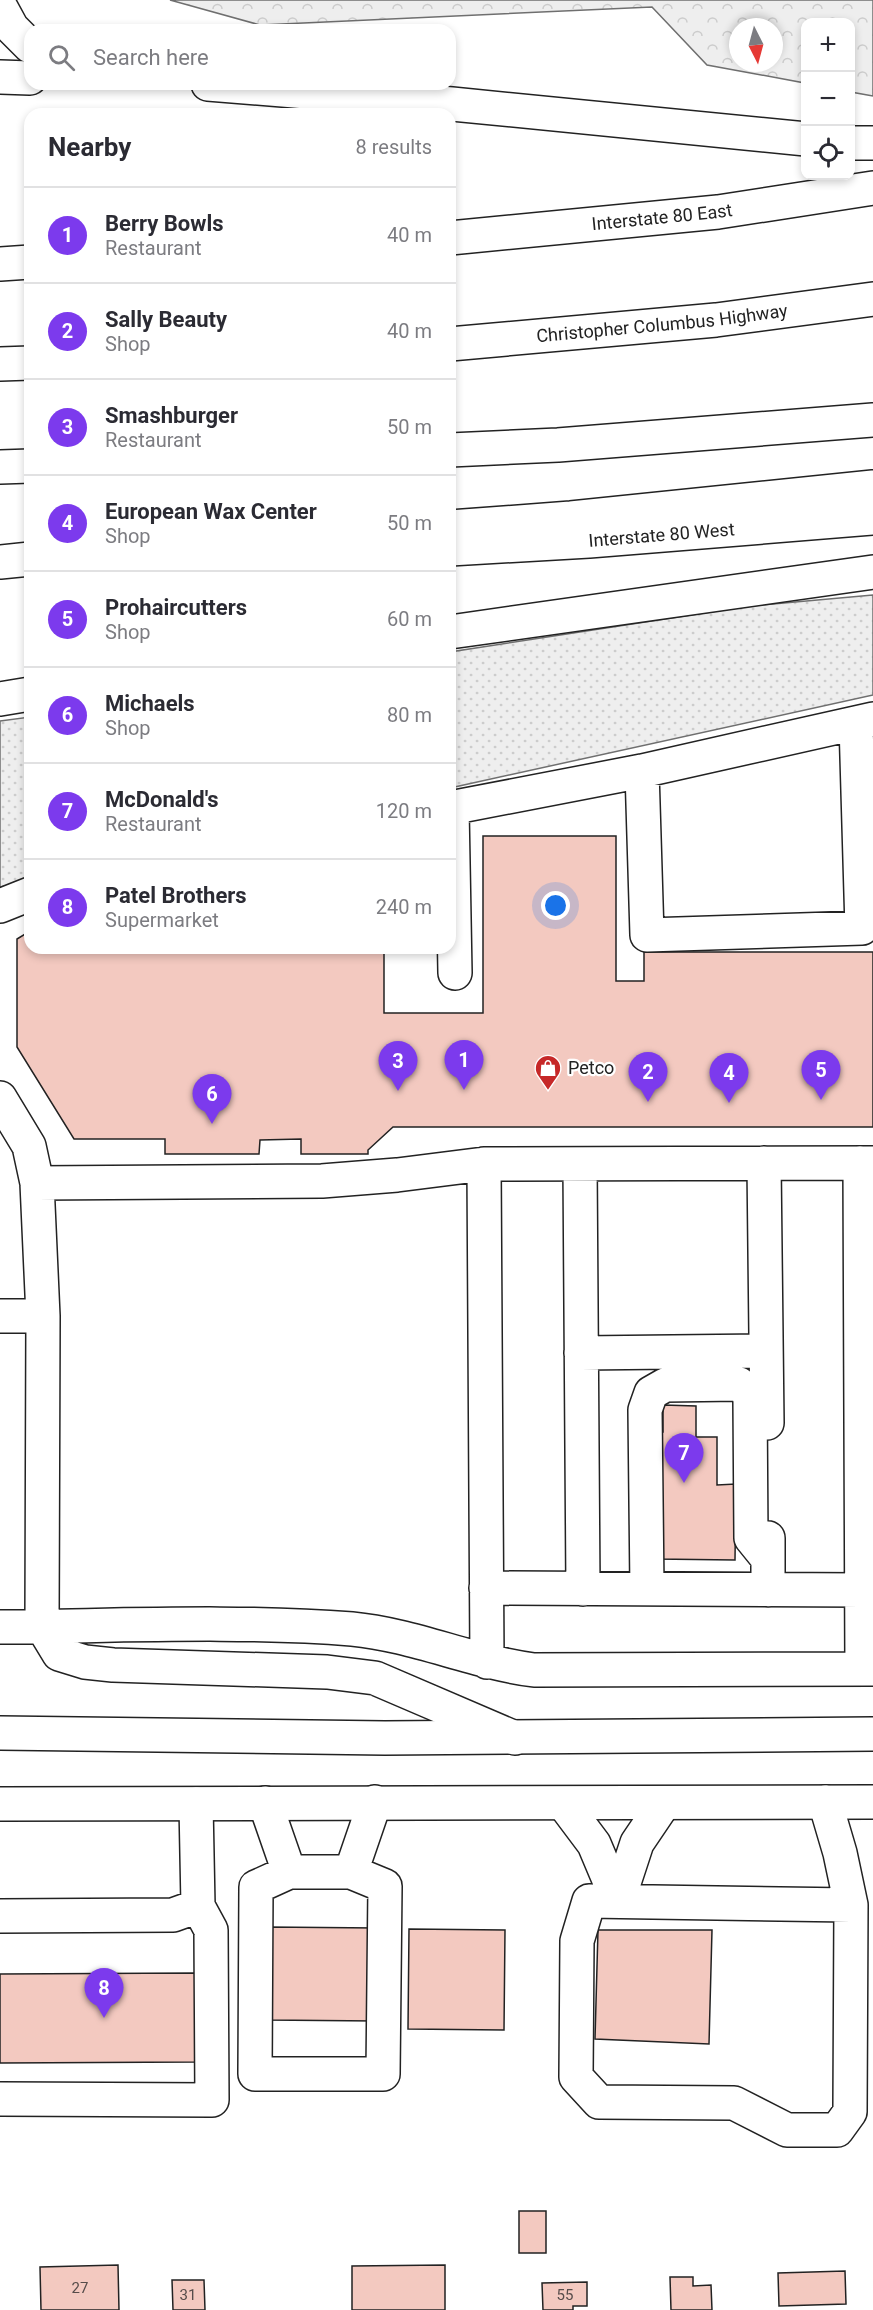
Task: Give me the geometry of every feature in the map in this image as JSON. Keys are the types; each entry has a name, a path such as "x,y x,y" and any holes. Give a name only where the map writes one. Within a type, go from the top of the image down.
{"main road":[{"path":"0,6 12,28 24,40"},
{"path":"0,77 24,78"},
{"path":"281,90 452,104 801,139"},
{"path":"855,143 873,143"},
{"name":"Interstate 80 East","path":"456,237 718,212 873,188"},
{"path":"0,264 24,262"},
{"name":"Christopher Columbus Highway","path":"456,343 716,320 873,299"},
{"path":"0,364 24,363"},
{"path":"456,450 558,445 873,420"},
{"path":"0,467 24,466"},
{"path":"456,526 873,487"},
{"name":"Interstate 80 West","path":"456,549 589,541 873,518"},
{"path":"0,563 24,560"},
{"path":"0,563 24,564"},
{"path":"456,631 873,572"},
{"path":"0,699 24,695"},
{"path":"456,807 642,771 864,721 862,928 647,935 642,771"},
{"path":"0,906 24,896"},
{"path":"455,954 455,973"},
{"path":"0,1098 29,1146 37,1182 43,1316 42,1626 59,1654 85,1662 327,1672 375,1678 515,1738"},
{"path":"764,1163 768,1574"},
{"path":"0,1627 283,1626 354,1630 409,1640 487,1662 534,1670 868,1669 862,1590 867,1163 484,1164 398,1175 322,1181 37,1182"},
{"path":"484,1164 487,1662"},
{"path":"580,1164 583,1589"},
{"path":"0,1316 43,1316"},
{"path":"581,1353 766,1352"},
{"path":"647,1589 645,1410 651,1393 665,1385 739,1384 747,1390 750,1399 751,1538 768,1574"},
{"path":"486,1588 647,1589 768,1574 862,1590"},
{"path":"0,1733 515,1738 873,1734"},
{"path":"351,1872 375,1802"},
{"path":"825,1802 840,1853 851,1905 861,2084 850,2112 837,2130 787,2130 734,2103 599,2102 576,2078 577,1941 589,1901 851,1905"},
{"path":"0,1804 873,1802"},
{"path":"265,1803 290,1872"},
{"path":"618,1901 637,1843 664,1803"},
{"path":"0,2099 212,2100 211,1930 198,1906 196,1804"},
{"path":"564,1804 594,1844 618,1901"},
{"path":"290,1872 351,1872 386,1886 383,2074 255,2074 256,1887 290,1872"},
{"path":"0,1916 173,1915 198,1906"}],"green space":[{"path":"170,0 873,0 873,96 855,93 855,18 801,18 801,82 745,72 783,72 783,18 729,18 729,69 707,65 652,7 256,24"},
{"path":"873,595 873,695 456,787 456,651 750,606"},
{"path":"24,718 24,882 0,887 0,721"}],"building":[{"path":"483,836 616,836 616,981 644,981 644,952 873,952 873,1127 393,1127 368,1150 368,1154 301,1154 301,1139 260,1140 259,1154 165,1154 165,1139 74,1139 17,1047 17,939 24,935 24,954 384,954 384,1013 483,1013"},
{"path":"663,1405 696,1406 696,1437 717,1437 717,1485 736,1484 735,1560 655,1559 648,1432 663,1432"},
{"path":"267,1927 377,1928 376,2021 266,2020"},
{"path":"409,1929 505,1930 504,2030 408,2029"},
{"path":"598,1930 712,1930 709,2044 595,2039"},
{"path":"195,1973 195,2062 0,2063 0,1974"},
{"path":"519,2211 546,2211 546,2253 519,2253"},
{"path":"118,2265 119,2310 41,2310 40,2267"},
{"path":"445,2265 445,2310 352,2310 352,2266"},
{"path":"845,2271 846,2304 779,2306 778,2273"},
{"path":"670,2277 693,2277 693,2286 711,2285 712,2310 671,2310"},
{"path":"172,2280 204,2280 205,2310 173,2310"},
{"path":"587,2282 587,2306 573,2306 573,2310 543,2310 542,2283"}],"place":[{"name":"Berry Bowls","path":"464,1090"},
{"name":"Smashburger","path":"398,1091"},
{"name":"Petco","path":"548,1091"},
{"name":"Prohaircutters","path":"821,1100"},
{"name":"Sally Beauty","path":"648,1102"},
{"name":"European Wax Center","path":"729,1103"},
{"name":"Michaels","path":"212,1124"},
{"name":"McDonald's","path":"684,1483"},
{"name":"Patel Brothers","path":"104,2018"}]}
